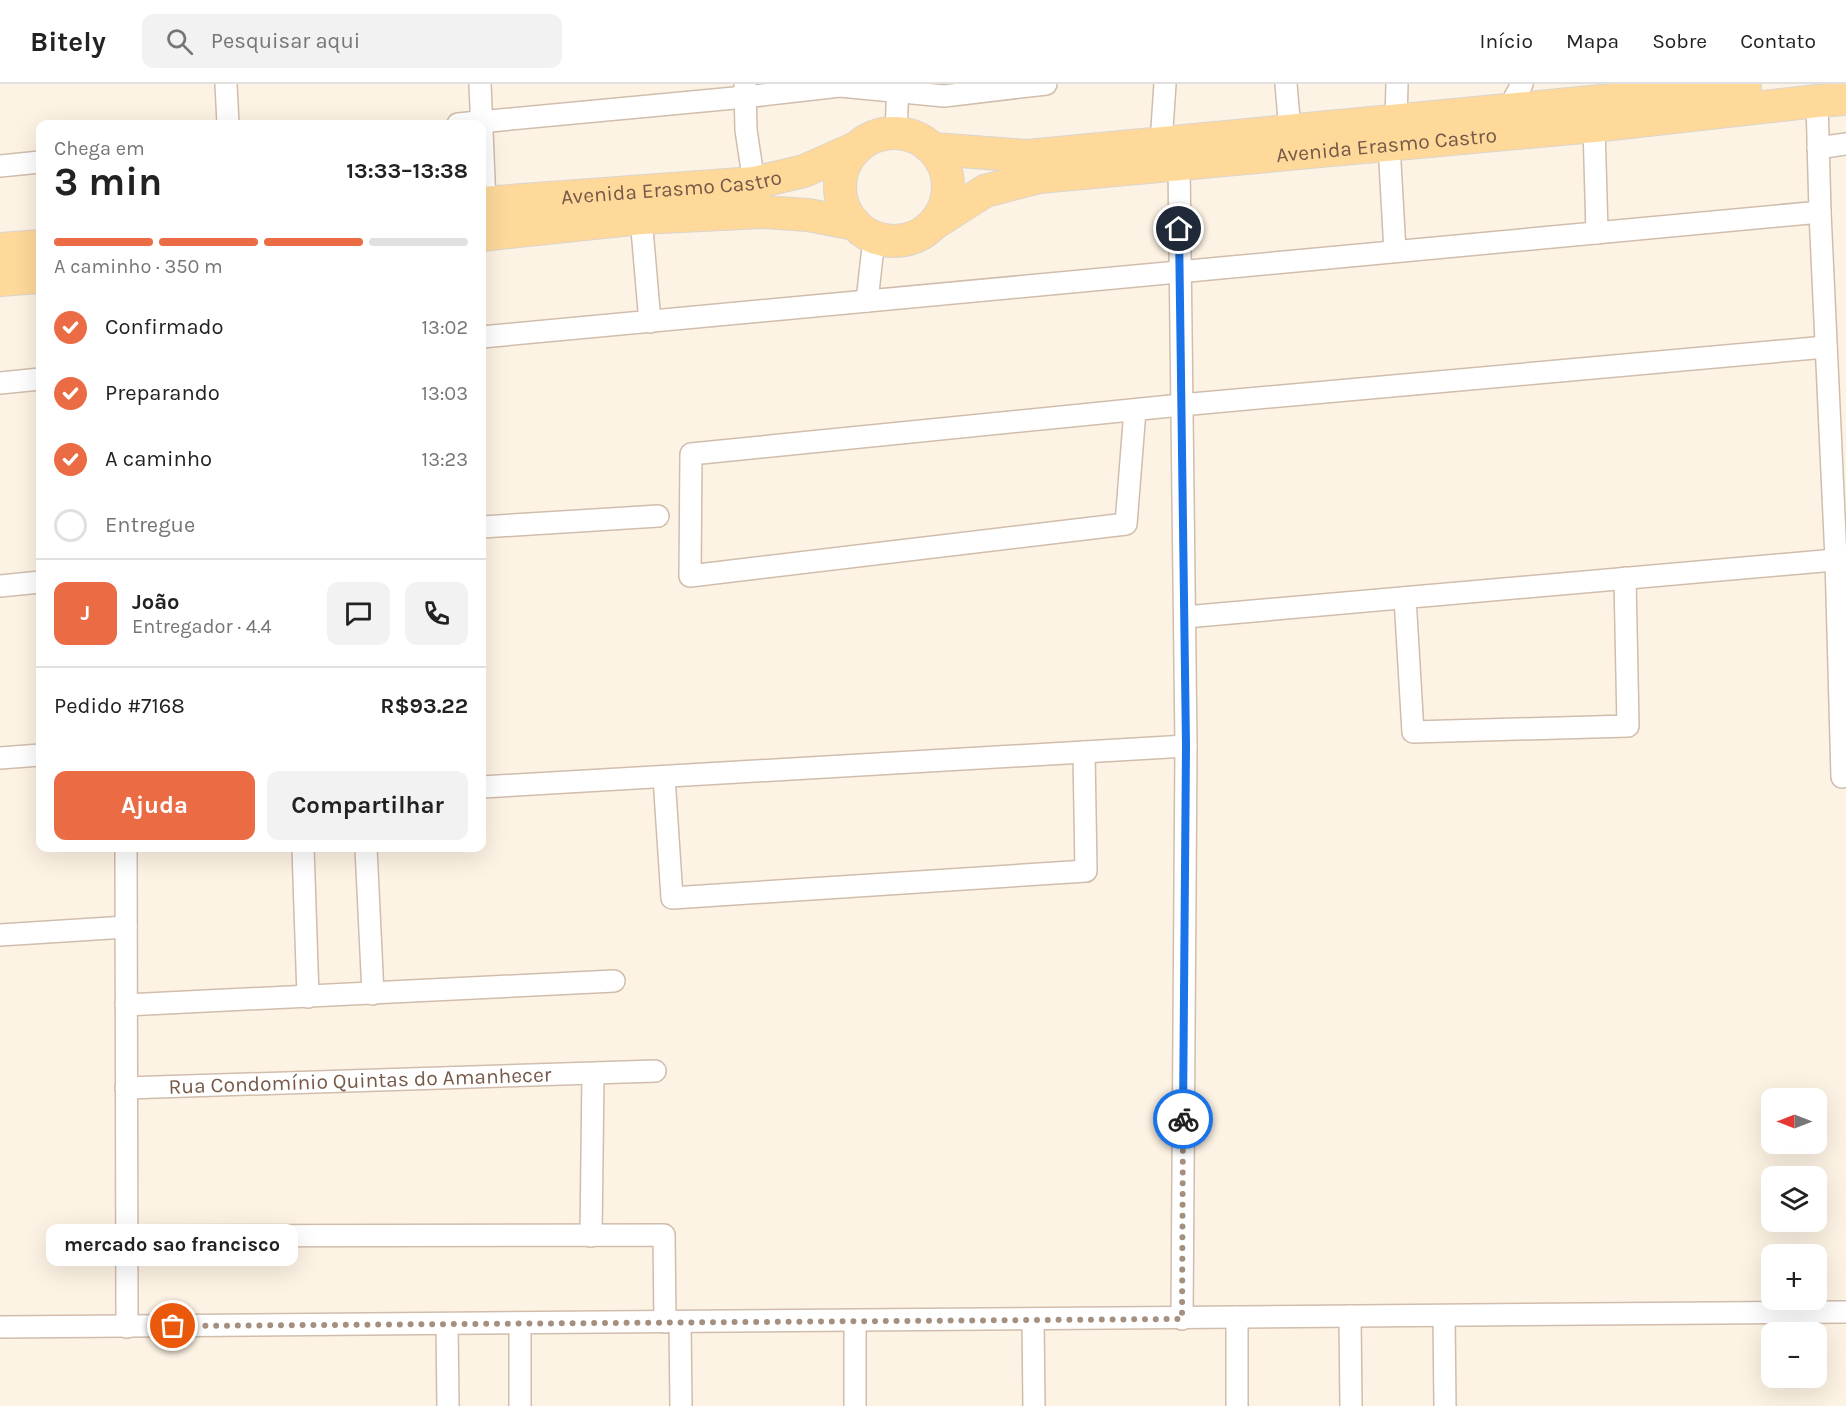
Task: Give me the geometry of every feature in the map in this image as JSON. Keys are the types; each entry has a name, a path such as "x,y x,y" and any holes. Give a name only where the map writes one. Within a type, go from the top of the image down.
{"main road":[{"name":"Avenida Erasmo Castro","path":"933,149 1027,156 1170,154 1393,133 1515,97 1661,89 1822,95"},
{"name":"Avenida Erasmo Castro","path":"935,223 985,191 1039,177 1290,131 1393,133 1594,126 1822,95"},
{"path":"896,132 916,137 933,149 944,166 948,186 945,206 935,223 922,234 907,240 890,241 864,231 843,207 840,186 844,165 856,147 874,136 896,132"},
{"name":"Avenida Erasmo Castro","path":"486,203 754,183 804,171 856,147"},
{"name":"Avenida Erasmo Castro","path":"486,235 641,218 762,212 808,215 864,231"},
{"path":"0,249 36,246"},
{"path":"0,280 36,278"}],"street":[{"path":"226,84 228,120"},
{"path":"480,84 482,120"},
{"path":"486,122 745,91 840,86 898,88 944,96 1046,84"},
{"path":"1165,84 1180,272 1185,617 1182,1319"},
{"path":"1286,84 1290,131"},
{"path":"1395,251 1393,133 1397,84"},
{"path":"896,132 898,88"},
{"path":"745,91 746,130 754,183"},
{"path":"1822,95 1818,147 1826,347 1841,559 1842,777"},
{"path":"1594,126 1597,233"},
{"path":"1818,147 1846,144"},
{"path":"0,166 36,162"},
{"path":"486,337 1820,212"},
{"path":"641,218 650,321"},
{"path":"864,231 867,301"},
{"path":"1135,410 1126,524 690,576 691,454 1181,405 1826,347"},
{"path":"0,383 36,379"},
{"path":"486,526 658,516"},
{"path":"1185,617 1841,559"},
{"path":"1405,598 1413,732 1628,726 1625,578"},
{"path":"0,586 36,582"},
{"path":"486,787 1186,746"},
{"path":"664,777 672,898 1086,871 1083,752"},
{"path":"0,758 36,755"},
{"path":"126,852 127,1327"},
{"path":"303,852 308,997"},
{"path":"366,852 373,994"},
{"path":"0,935 126,927"},
{"path":"126,1005 614,981"},
{"name":"Rua Condomínio Quintas do Amanhecer","path":"126,1088 655,1071"},
{"path":"591,1236 593,1074"},
{"path":"127,1236 664,1235 681,1406"},
{"path":"0,1328 1846,1312"},
{"path":"1350,1316 1352,1406"},
{"path":"1444,1316 1445,1406"},
{"path":"1237,1317 1237,1406"},
{"path":"1033,1319 1034,1406"},
{"path":"855,1321 855,1406"},
{"path":"520,1323 520,1406"},
{"path":"447,1324 448,1406"}],"way so far":[{"path":"173,1326 1182,1319 1183,1119"}],"place":[{"name":"mercado sao francisco","path":"173,1326"}],"route":[{"path":"1179,229 1186,746 1183,1119"}]}
